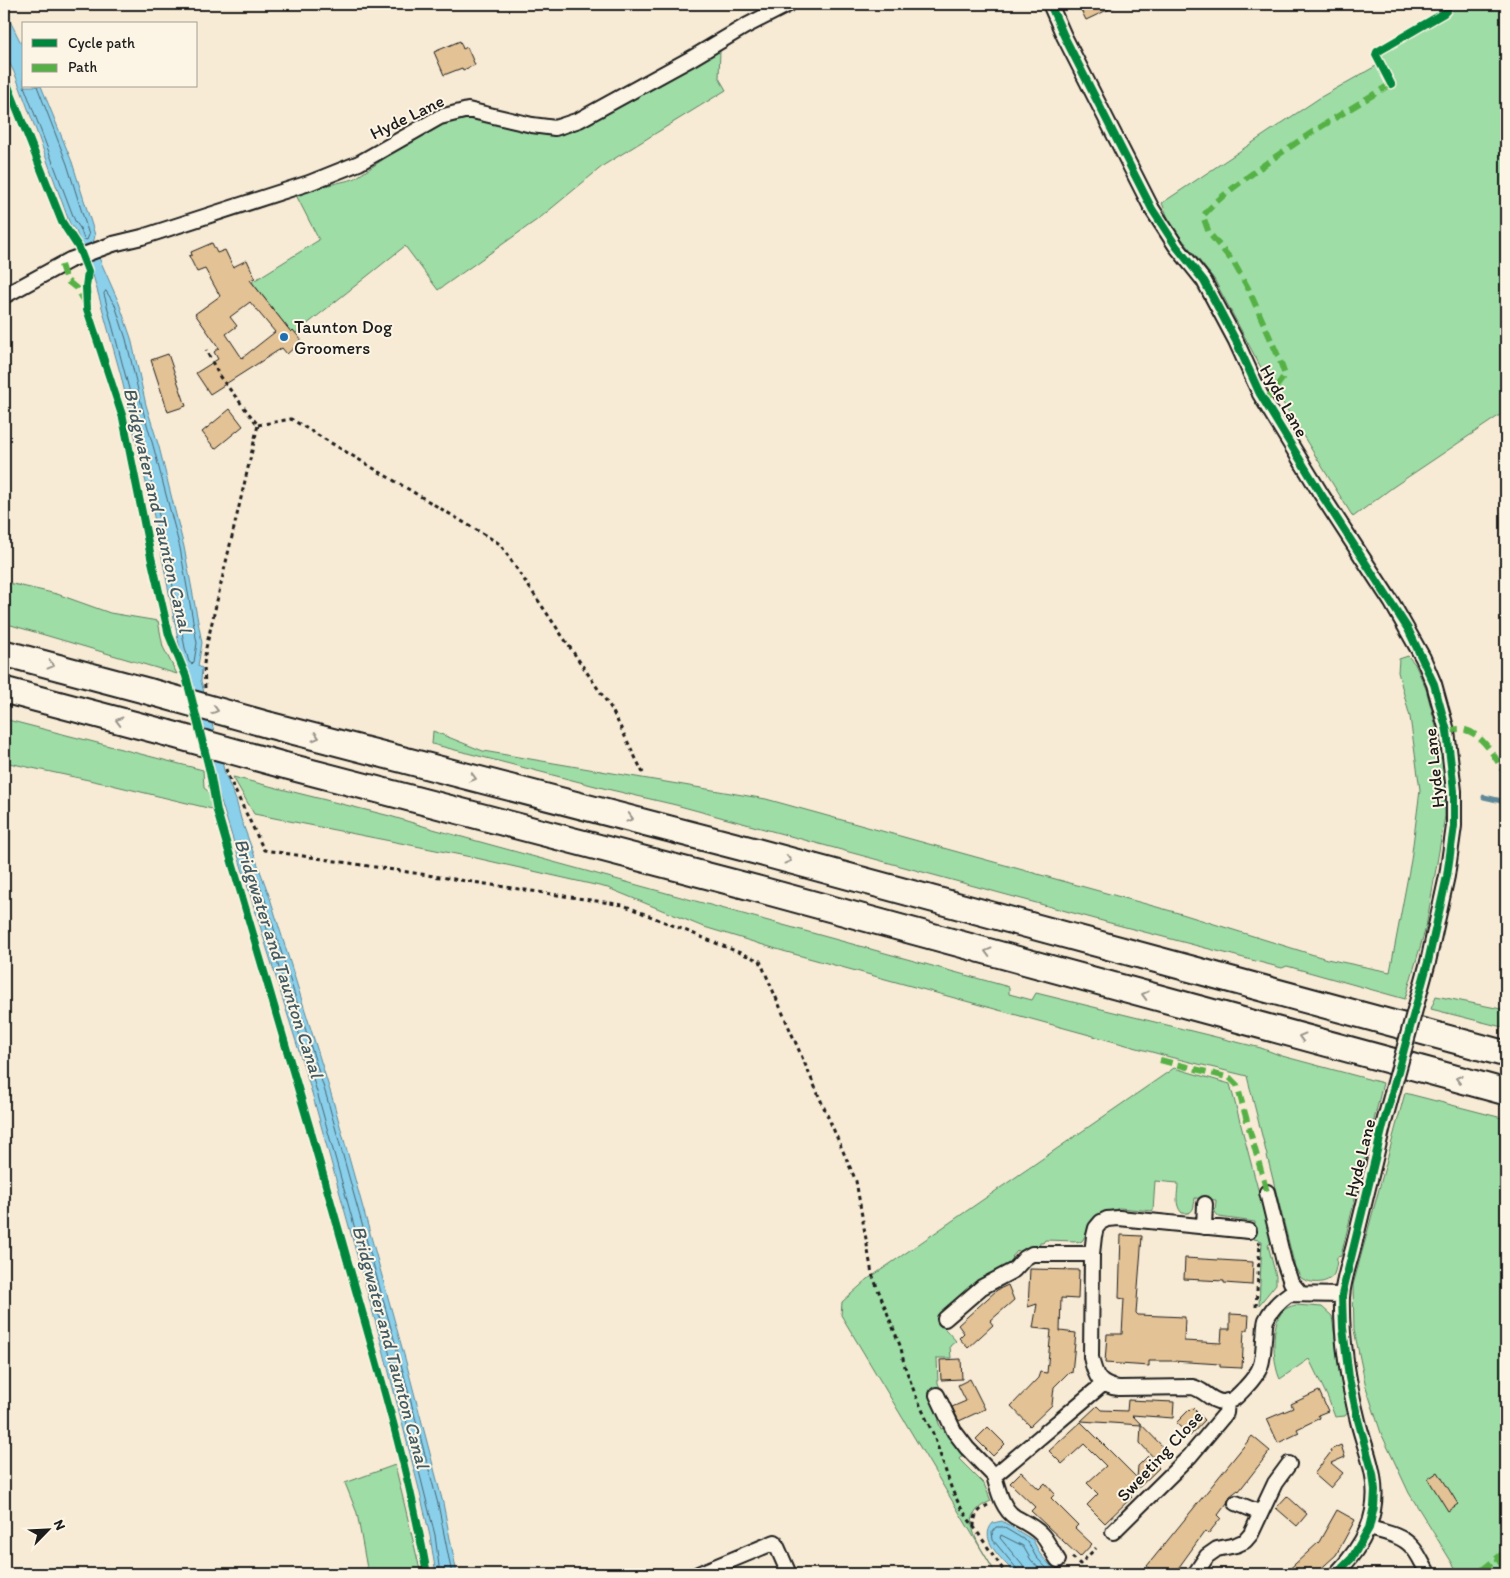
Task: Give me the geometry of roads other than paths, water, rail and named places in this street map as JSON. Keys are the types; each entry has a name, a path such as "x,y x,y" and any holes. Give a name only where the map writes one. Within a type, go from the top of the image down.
{"highway":[{"path":"4,653 764,853 1506,1054"},
{"path":"4,690 752,888 1506,1092"}],"street":[{"name":"Hyde Lane","path":"4,296 70,260 113,244 142,237 309,183 359,163 440,117 468,110 532,125 555,128 579,120 744,27 789,4"},
{"name":"Hyde Lane","path":"1050,4 1064,36 1152,209 1165,231 1204,281 1236,341 1260,394 1321,494 1396,609 1423,658 1434,684 1447,731 1451,754 1454,800 1454,826 1447,876 1428,962 1383,1126 1342,1295 1343,1328 1349,1378 1373,1474 1375,1490 1374,1507 1369,1528 1352,1558 1336,1574"},
{"path":"1267,1192 1291,1282 1301,1294"},
{"path":"1204,1227 1205,1204"},
{"path":"994,1476 1103,1384 1094,1373 1091,1357 1092,1254 1096,1228 1101,1222 1107,1219 1119,1218 1249,1231"},
{"path":"945,1320 982,1287 1014,1270 1032,1254 1092,1254"},
{"name":"Sweeting Close","path":"1103,1384 1119,1388 1192,1387 1198,1388 1214,1400 1227,1401 1237,1397 1259,1372 1263,1361 1264,1326 1273,1308 1282,1299 1289,1294 1342,1295"},
{"path":"937,1394 954,1431 967,1448 994,1476 1002,1499 1012,1515 1025,1521 1040,1533 1063,1556"},
{"name":"Sweeting Close","path":"1113,1532 1190,1456 1226,1413 1227,1401"},
{"path":"1195,1574 1208,1556 1217,1549 1236,1545 1251,1534 1275,1483 1289,1464"},
{"path":"1236,1503 1261,1514"},
{"path":"1369,1528 1404,1540 1412,1547 1429,1574"},
{"path":"698,1574 775,1542 789,1574"}],"water":[{"name":"Bridgwater and Taunton Canal","path":"4,9 22,45 22,88 42,88 72,162 95,235 93,244 119,303 131,338 146,405 159,447 184,547 202,643 198,666 202,668 201,681 225,774 270,898 332,1097 443,1503 457,1574 436,1574 430,1536 418,1485 383,1349 312,1093 212,772 180,649 155,521 121,376 93,275 76,231 70,224 15,74 4,52"},
{"path":"1002,1521 1033,1540 1040,1554 1058,1574 1015,1574 994,1550 988,1536 993,1523"}],"waterway":[{"path":"1484,797 1506,802"}],"place":[{"name":"Taunton Dog Groomers","path":"284,337"}]}
